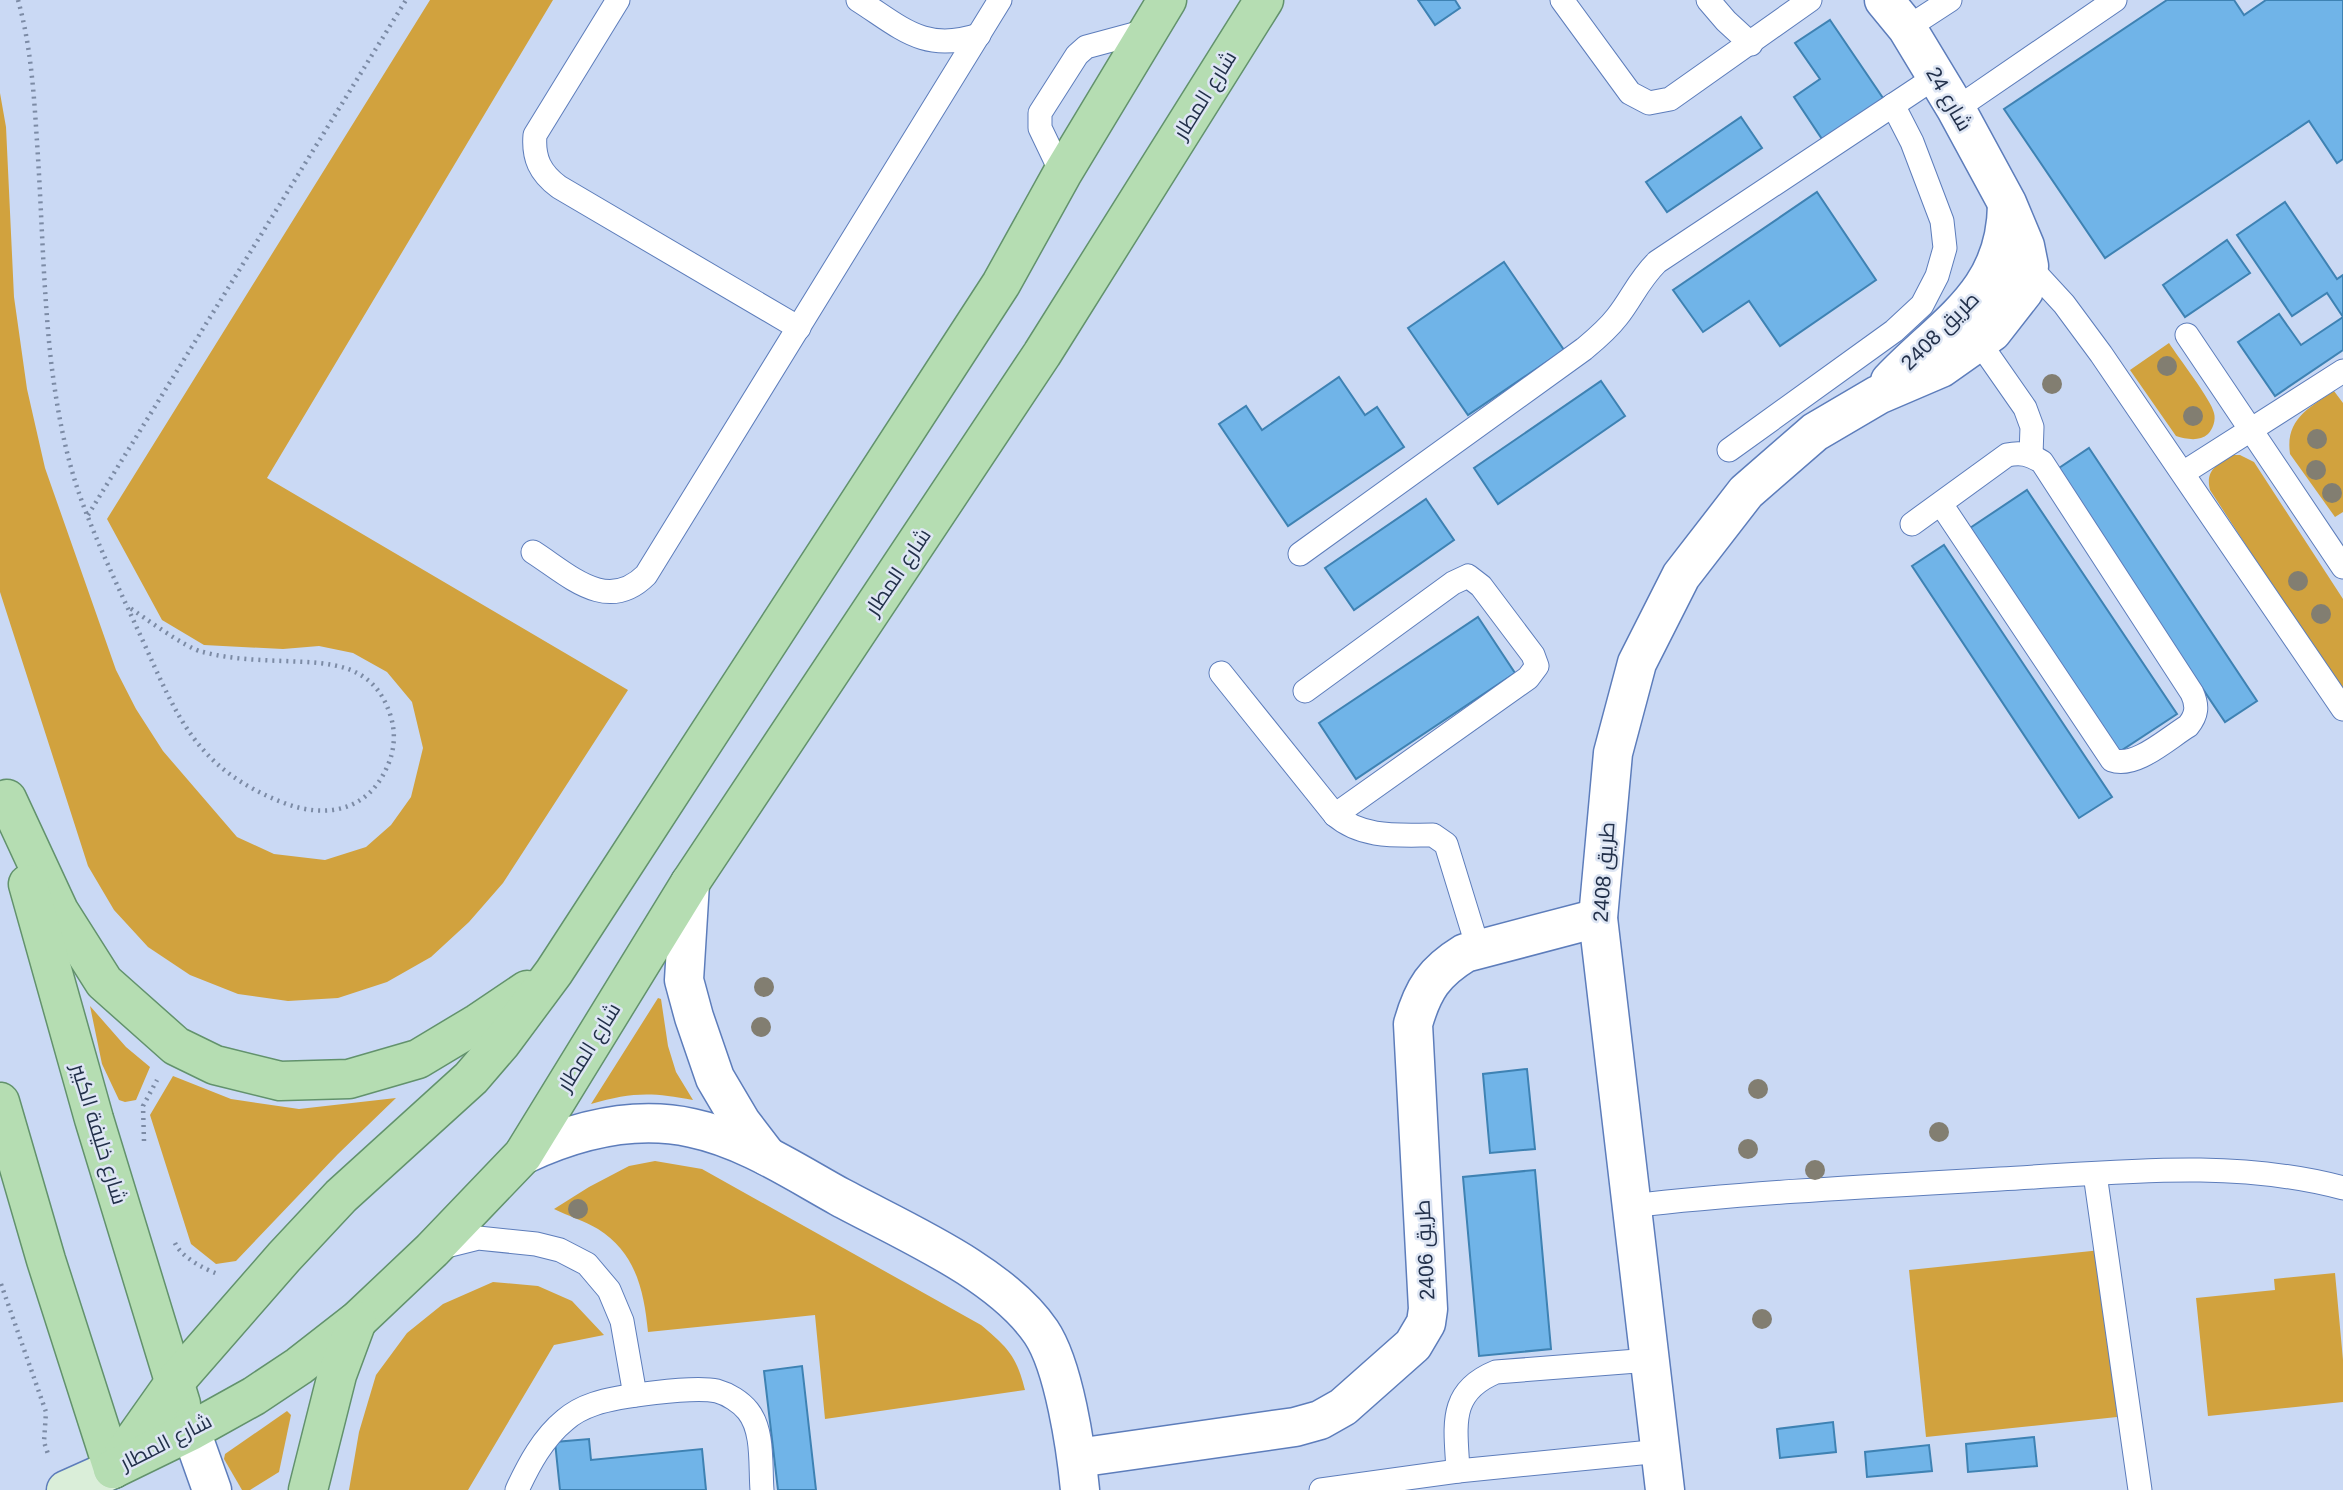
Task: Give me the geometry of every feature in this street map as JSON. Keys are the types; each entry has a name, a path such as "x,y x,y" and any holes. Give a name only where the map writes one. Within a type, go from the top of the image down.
{"main road":[{"name":"شارع المطار","path":"116,1480 191,1431 254,1396 299,1366 358,1320 432,1250 523,1155 690,883 1042,354 1264,0"},
{"name":"شارع المطار","path":"116,1480 174,1383 254,1290 341,1196 471,1078 502,1042 554,972 1000,284 1062,174 1158,15"},
{"path":"3,786 59,911 103,982 176,1046 215,1065 280,1081 349,1079 418,1059 478,1024 554,972"},
{"name":"شارع خليفة الكبير","path":"3,786 40,931 174,1383 191,1431"},
{"path":"0,1102 46,1260 116,1480 59,1478"},
{"path":"308,1490 337,1375 358,1320"}],"street":[{"name":"شارع 24","path":"1895,14 1937,76 2007,203"},
{"path":"2007,203 2025,246 2029,266"},
{"name":"طريق 2408","path":"1878,395 1918,352 1979,294 1992,274 2001,252 2007,227 2007,203"},
{"name":"طريق 2408","path":"1665,1490 1598,918 1613,753 1637,663 1681,576 1746,492 1815,432 1878,395 1941,368 1992,332 2024,291 2029,266"},
{"path":"690,883 684,980 694,1017 715,1078 741,1122 769,1158"},
{"name":"طريق 2406","path":"1079,1474 1320,1420 1343,1407 1413,1345 1426,1323 1428,1309 1413,1024 1419,1002 1430,982 1446,965 1465,953 1598,918"},
{"path":"523,1155 557,1139 629,1123 691,1128 726,1139 769,1158 942,1251 972,1270 1022,1309 1042,1333 1061,1379 1079,1474"},
{"name":"شارع خليفة الكبير","path":"191,1431 212,1490"}],"lane":[{"path":"618,0 535,135 534,150 538,164 546,177 559,187 799,328"},
{"path":"858,0 917,37 947,42 979,35"},
{"path":"533,552 594,591 619,592 638,583 646,575 1000,0"},
{"path":"1562,0 1630,93 1649,103 1670,99 1810,0"},
{"path":"1709,0 1726,21 1751,44"},
{"path":"1895,14 1951,0"},
{"path":"1956,109 2115,0"},
{"path":"1062,174 1040,128 1040,113 1077,55 1086,47 1158,15"},
{"path":"1300,554 1584,349 1611,324 1643,276 1657,262 1937,76"},
{"path":"1729,450 1894,331 1922,306 1937,275 1945,248 1942,221 1912,142 1893,105"},
{"path":"2029,266 2080,325 2343,709"},
{"path":"2187,335 2343,567"},
{"path":"1979,342 2025,408 2032,427 2031,455"},
{"path":"2183,473 2343,371"},
{"path":"1912,524 2007,455 2031,455 2042,462 2196,701 2197,710 2188,726 2134,760 2119,763 2106,755 1941,504"},
{"path":"1305,691 1453,583 1468,576 1481,586 1533,655 1537,666 1528,677 1335,816"},
{"path":"1221,673 1335,816 1346,825 1360,831 1433,835 1441,839 1449,853 1478,948"},
{"path":"1630,1206 1726,1195 2177,1169 2259,1173 2343,1188"},
{"path":"2095,1174 2140,1490"},
{"path":"432,1250 478,1238 536,1244 561,1250 587,1264 609,1290 622,1321 635,1395"},
{"path":"1458,1471 1458,1407 1466,1391 1479,1379 1496,1372 1650,1360"},
{"path":"517,1490 528,1466 545,1441 566,1419 592,1404 635,1395 697,1390 717,1391 735,1399 749,1412 757,1431 762,1490"},
{"path":"1321,1490 1458,1471 1661,1451"}],"path":[{"path":"18,0 30,63 35,114 51,359 68,457 88,516 127,606 175,712 191,736 230,775 254,790 307,811 335,811 361,800 381,780 393,754 394,726 385,699 367,678 342,665 240,659 198,652 127,606"},
{"path":"88,516 406,0"},
{"path":"144,1143 143,1105 176,1046"},
{"path":"174,1239 177,1248 196,1263 216,1274 236,1276 254,1290"},
{"path":"1,1284 46,1412 44,1442 59,1478"}],"shaded area":[{"path":"430,0 553,0 267,478 628,690 503,883 469,922 431,957 387,982 338,998 288,1001 238,994 190,975 148,947 114,910 88,866 0,592 0,93 6,127 14,297 27,389 45,468 116,670 136,709 163,751 237,837 274,854 325,860 366,847 391,825 411,797 423,748 412,702 387,672 353,653 319,646 283,649 204,645 162,620 107,519"},
{"path":"2169,343 2212,407 2214,421 2211,430 2201,438 2176,436 2130,370"},
{"path":"2334,391 2343,403 2343,512 2335,517 2290,454 2289,442 2295,423 2301,416"},
{"path":"2232,455 2240,455 2254,462 2343,599 2343,694 2210,490 2211,473 2217,465"},
{"path":"658,998 661,999 668,1046 676,1072 693,1100 642,1094 591,1104"},
{"path":"90,1006 126,1047 150,1067 136,1100 119,1100 102,1064"},
{"path":"173,1076 231,1099 299,1109 396,1098 338,1154 236,1261 216,1264 191,1244 150,1115"},
{"path":"655,1161 702,1169 981,1325 1010,1353 1025,1390 825,1419 815,1315 648,1332 644,1302 636,1274 621,1249 588,1223 554,1209 629,1166"},
{"path":"2101,1250 2117,1417 1926,1437 1909,1270"},
{"path":"2335,1273 2343,1360 2343,1402 2208,1416 2196,1298 2275,1290 2274,1279"},
{"path":"493,1282 538,1286 572,1301 604,1335 554,1345 468,1490 349,1490 359,1432 376,1375 407,1333 443,1304"},
{"path":"287,1411 291,1415 279,1472 250,1490 242,1490 224,1459 225,1454"}],"building":[{"path":"1418,0 1455,0 1460,8 1435,25"},
{"path":"2167,0 2234,0 2244,15 2266,0 2343,0 2343,159 2337,163 2309,121 2105,258 2004,109"},
{"path":"1830,20 1885,101 1824,142 1794,97 1820,79 1795,43"},
{"path":"1741,117 1762,148 1667,212 1646,182"},
{"path":"1817,192 1876,280 1780,346 1749,301 1703,332 1673,290"},
{"path":"2285,202 2337,279 2343,275 2343,317 2327,293 2292,316 2237,235"},
{"path":"2227,240 2250,273 2185,317 2163,285"},
{"path":"1504,262 1564,350 1468,415 1408,328"},
{"path":"2279,314 2301,345 2343,317 2343,350 2275,396 2238,342"},
{"path":"1339,377 1365,415 1377,407 1404,447 1288,526 1219,424 1246,406 1262,430"},
{"path":"1601,381 1625,416 1498,504 1474,468"},
{"path":"2089,448 2257,701 2225,722 2056,470"},
{"path":"2027,490 2177,714 2119,752 1970,528"},
{"path":"1426,499 1454,540 1354,610 1325,568"},
{"path":"1944,545 2112,797 2079,818 1912,566"},
{"path":"1478,617 1515,673 1356,779 1319,723"},
{"path":"1527,1069 1535,1149 1490,1153 1483,1074"},
{"path":"1535,1170 1551,1349 1479,1356 1463,1177"},
{"path":"802,1366 816,1490 778,1490 764,1371"},
{"path":"1833,1422 1836,1452 1780,1458 1777,1429"},
{"path":"2034,1437 2037,1466 1968,1472 1966,1444"},
{"path":"589,1439 591,1460 702,1449 706,1490 560,1490 555,1442"},
{"path":"1929,1445 1932,1471 1867,1477 1865,1452"}]}
